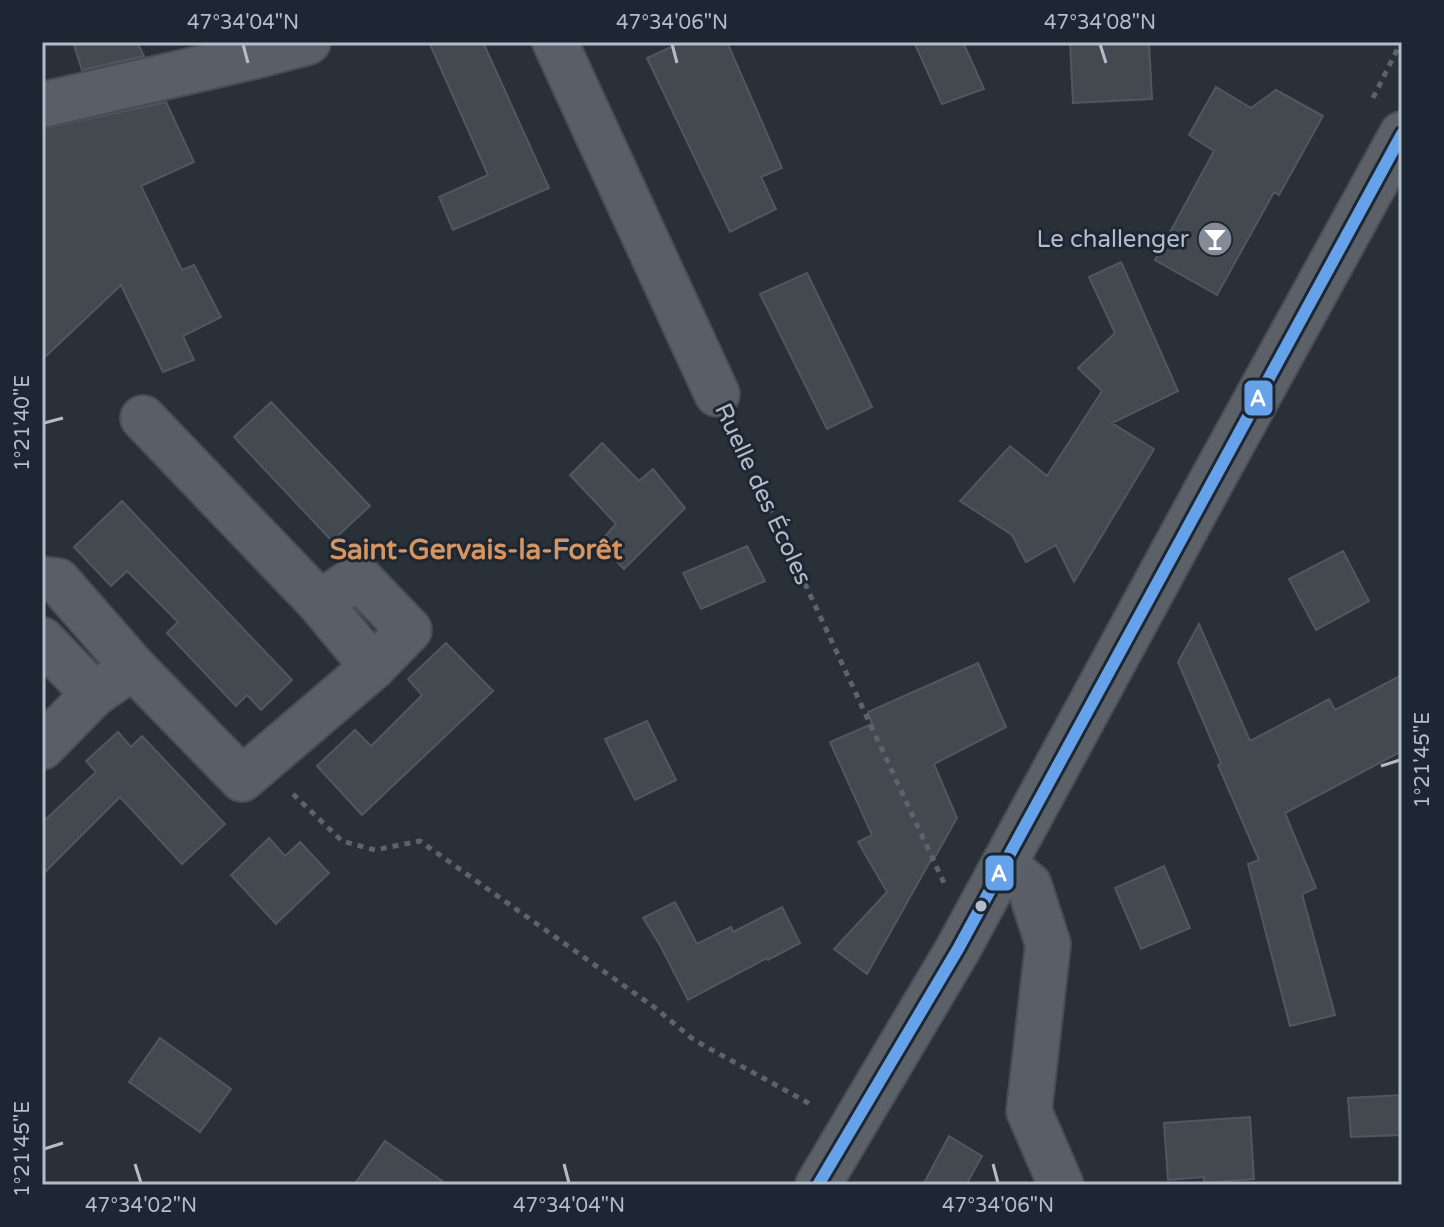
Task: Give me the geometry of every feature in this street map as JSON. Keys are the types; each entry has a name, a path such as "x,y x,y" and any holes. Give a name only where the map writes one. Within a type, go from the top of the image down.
{"main road":[{"path":"818,1185 958,949 1402,134"}],"street":[{"path":"52,100 308,42"},
{"name":"Ruelle des Écoles","path":"555,42 717,394"},
{"path":"42,579 58,581 133,667 242,779 373,667 409,630 358,577 320,603 143,418"},
{"path":"42,640 94,694"},
{"path":"42,747 94,694 133,667"},
{"path":"1004,864 1029,885 1048,944 1029,1111 1061,1185"}],"path":[{"name":"Ruelle des Écoles","path":"717,394 953,904 958,949"},
{"path":"261,762 342,841 375,850 420,841 654,1007 694,1040 821,1111"}],"building":[{"path":"73,42 137,42 144,56 82,70"},
{"path":"429,42 483,42 549,188 453,230 439,197 488,175"},
{"path":"682,42 727,42 782,168 761,177 776,209 730,232 647,58"},
{"path":"914,42 963,42 984,89 942,104"},
{"path":"1070,42 1149,42 1152,99 1073,103"},
{"path":"1216,87 1251,108 1276,90 1323,116 1279,195 1274,192 1217,295 1155,260 1214,151 1189,135"},
{"path":"166,102 194,162 141,186 182,270 194,265 221,317 183,336 194,360 163,372 121,285 42,360 42,129"},
{"path":"1121,262 1178,391 1112,423 1154,449 1074,582 1056,545 1026,562 1012,535 960,501 1010,446 1047,476 1102,391 1078,368 1115,333 1089,277"},
{"path":"807,273 872,407 827,429 760,294"},
{"path":"271,402 370,506 332,541 234,437"},
{"path":"602,443 639,481 653,469 685,508 624,569 599,543 616,524 570,475"},
{"path":"122,501 292,680 261,710 247,695 236,706 167,633 178,622 127,571 111,586 74,547"},
{"path":"747,546 765,581 701,609 683,573"},
{"path":"1343,551 1369,601 1316,630 1289,579"},
{"path":"1199,624 1250,741 1329,699 1335,710 1402,675 1402,751 1285,813 1316,888 1302,894 1335,1015 1290,1026 1248,864 1259,860 1178,662"},
{"path":"446,643 493,691 362,815 317,766 355,730 371,746 422,695 408,679"},
{"path":"978,663 1006,727 934,764 957,818 867,974 834,949 887,892 858,842 872,835 830,742 872,724 868,712"},
{"path":"647,721 676,780 635,800 605,739"},
{"path":"118,732 131,747 142,736 225,824 182,864 120,797 42,875 42,823 96,772 86,761"},
{"path":"269,838 285,856 300,842 329,873 276,924 231,875"},
{"path":"1164,866 1190,928 1141,949 1115,888"},
{"path":"675,902 697,944 731,927 733,932 782,907 800,943 688,1000 643,918"},
{"path":"160,1038 231,1089 200,1132 129,1082"},
{"path":"1402,1095 1402,1135 1351,1137 1348,1098"},
{"path":"1250,1117 1254,1179 1204,1183 1204,1177 1168,1180 1164,1123"},
{"path":"949,1136 982,1156 966,1185 923,1185"},
{"path":"385,1141 448,1185 354,1185"}],"transit line":[{"name":"A","path":"818,1185 958,949 1402,134"}],"place":[{"name":"Le challenger","path":"1215,239"}],"district":[{"name":"Saint-Gervais-la-Forêt","path":"476,550"}]}
